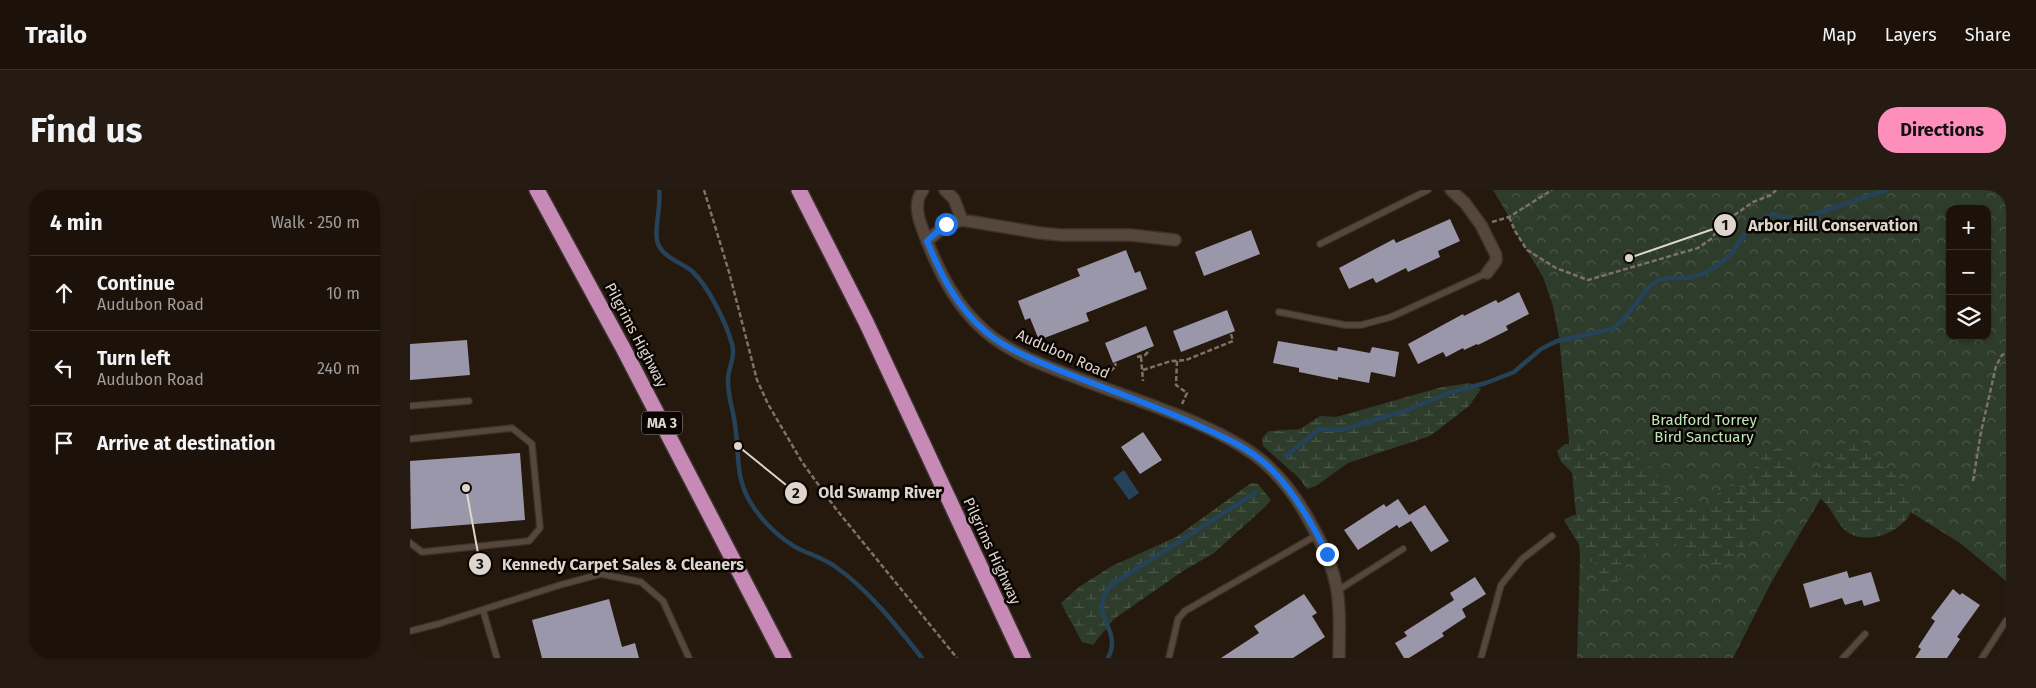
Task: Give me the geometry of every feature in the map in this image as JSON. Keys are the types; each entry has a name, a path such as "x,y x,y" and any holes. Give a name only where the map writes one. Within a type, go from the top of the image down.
{"highway":[{"name":"Pilgrims Highway","path":"537,190 628,356 784,658"},
{"name":"Pilgrims Highway","path":"799,190 866,322 1023,658"}],"street":[{"name":"Audubon Road","path":"923,190 919,195 918,212 927,241 947,286 966,311 988,333 1012,349 1048,366 1177,416 1219,435 1248,451 1268,466 1303,509 1318,535 1330,563 1337,591 1339,658"},
{"path":"945,190 954,200 962,220"},
{"path":"1451,190 1465,203 1481,225 1496,255 1496,261 1487,273"},
{"path":"927,241 946,224 962,220 1061,235 1131,235 1174,240"}],"lane":[{"path":"1320,244 1428,190"},
{"path":"1279,312 1345,325 1361,326 1391,317 1487,273"},
{"path":"410,406 469,401"},
{"path":"410,438 512,428 532,444 540,528 528,541 422,552 410,543"},
{"path":"1170,658 1178,619 1185,611 1318,535"},
{"path":"1481,658 1501,585 1522,559 1552,536"},
{"path":"1337,591 1403,549"},
{"path":"410,631 601,574 641,582 663,601 689,658"},
{"path":"483,610 497,658"},
{"path":"1982,658 2006,621"},
{"path":"1843,658 1865,634"}],"path":[{"path":"704,190 729,272 757,380 772,412 802,462 836,509 957,658"},
{"path":"1481,225 1509,217 1552,190"},
{"path":"1509,217 1514,232 1527,250 1556,268 1588,280 1698,248 1711,238 1724,223 1753,202 1771,195 1776,190"},
{"path":"1142,370 1186,360 1233,341 1230,334"},
{"path":"1137,357 1141,357 1150,350"},
{"path":"1973,481 1980,432 1996,366 2002,355 2006,353"},
{"path":"1141,357 1143,381"},
{"path":"1176,361 1176,385 1187,393 1185,396"},
{"path":"1113,368 1116,366 1115,363"}],"green space":[{"name":"Bradford Torrey Bird Sanctuary","path":"1493,190 2006,190 2006,581 1960,543 1907,510 1844,459 1771,583 1733,658 1577,658 1580,556 1559,337 1553,306 1543,277"},
{"path":"1470,383 1481,389 1469,406 1430,436 1348,463 1316,486 1307,489 1299,478 1263,446 1262,438 1269,431 1300,429 1320,416 1336,417 1442,387"},
{"path":"1854,437 1865,445 1896,476 1909,493 1912,502 1911,511 1906,520 1895,529 1874,537 1864,538 1852,535 1841,526 1824,502 1817,497 1804,494 1796,499 1780,515 1753,531 1743,548 1731,562 1715,568 1694,557 1680,545 1667,541 1653,544 1643,555 1628,562 1609,598 1600,599 1594,591 1599,580 1599,567 1588,559 1564,520 1592,509 1582,482 1561,462 1557,451 1565,444 1578,444 1604,457 1634,456 1649,464 1662,485 1684,508 1699,508 1729,485 1734,484 1745,489 1751,481 1759,454 1769,444 1779,447 1805,471 1819,473 1830,462 1837,449"},
{"path":"1251,483 1258,484 1271,500 1265,507 1214,553 1183,571 1114,619 1093,645 1082,642 1061,603 1079,587 1112,566 1176,537"}],"water":[{"path":"1124,470 1139,493 1129,500 1113,478"}],"building":[{"path":"1450,219 1460,241 1438,251 1440,257 1408,272 1406,268 1376,283 1373,278 1349,289 1339,268 1394,239 1396,243"},
{"path":"1251,230 1260,254 1204,276 1195,252"},
{"path":"1126,250 1135,273 1140,271 1147,289 1086,313 1089,321 1039,340 1030,318 1025,320 1018,301 1080,276 1077,269"},
{"path":"1519,292 1529,314 1506,326 1508,330 1478,345 1464,350 1463,348 1446,357 1443,352 1418,364 1408,344 1463,314 1464,316 1496,300 1498,303"},
{"path":"1227,310 1235,331 1181,352 1173,331"},
{"path":"1146,326 1154,346 1113,363 1105,343"},
{"path":"467,340 470,375 410,380 410,344"},
{"path":"1278,341 1337,351 1338,347 1370,353 1372,347 1399,352 1395,377 1371,372 1369,383 1338,377 1338,380 1299,372 1299,368 1273,363"},
{"path":"1143,432 1162,460 1140,474 1121,447"},
{"path":"520,453 525,520 411,529 410,461"},
{"path":"1398,499 1409,515 1425,505 1449,541 1431,552 1411,521 1399,528 1397,525 1358,550 1344,530 1384,504 1386,507"},
{"path":"1847,571 1849,578 1871,572 1880,601 1864,606 1862,600 1845,605 1842,598 1810,608 1803,584"},
{"path":"1475,577 1486,594 1462,609 1466,617 1442,633 1444,636 1409,658 1404,658 1395,643 1407,636 1404,632 1454,600 1450,593"},
{"path":"1953,589 1960,595 1962,593 1980,605 1957,637 1960,639 1947,658 1915,658 1921,649 1918,647 1935,621 1931,618"},
{"path":"1304,594 1317,613 1312,616 1325,637 1293,658 1221,658 1259,633 1254,626"},
{"path":"609,599 622,647 635,643 639,658 542,658 532,620"}],"waterway":[{"path":"659,190 656,234 659,246 669,257 692,271 704,286 721,315 732,344 733,353 728,380 739,468 743,487 754,508 763,520 780,536 799,549 820,558 846,574 870,596 922,658"},
{"path":"1286,456 1319,429 1342,430 1410,409 1451,392 1486,383 1514,372 1541,349 1557,341 1612,329 1622,321 1648,288 1658,280 1687,278 1703,274 1720,264 1733,252 1749,228 1759,220 1766,219 1772,214 1797,220 1887,190"},
{"path":"1108,658 1112,647 1112,638 1102,606 1104,596 1111,585 1255,493"}],"place":[{"name":"Arbor Hill Conservation","path":"1629,258"},
{"name":"Old Swamp River","path":"738,446"},
{"name":"Kennedy Carpet Sales & Cleaners","path":"466,488"}],"route":[{"path":"946,224 927,241 947,286 977,324 1012,349 1048,366 1177,416 1219,435 1248,451 1268,466 1303,509 1327,554"}]}
